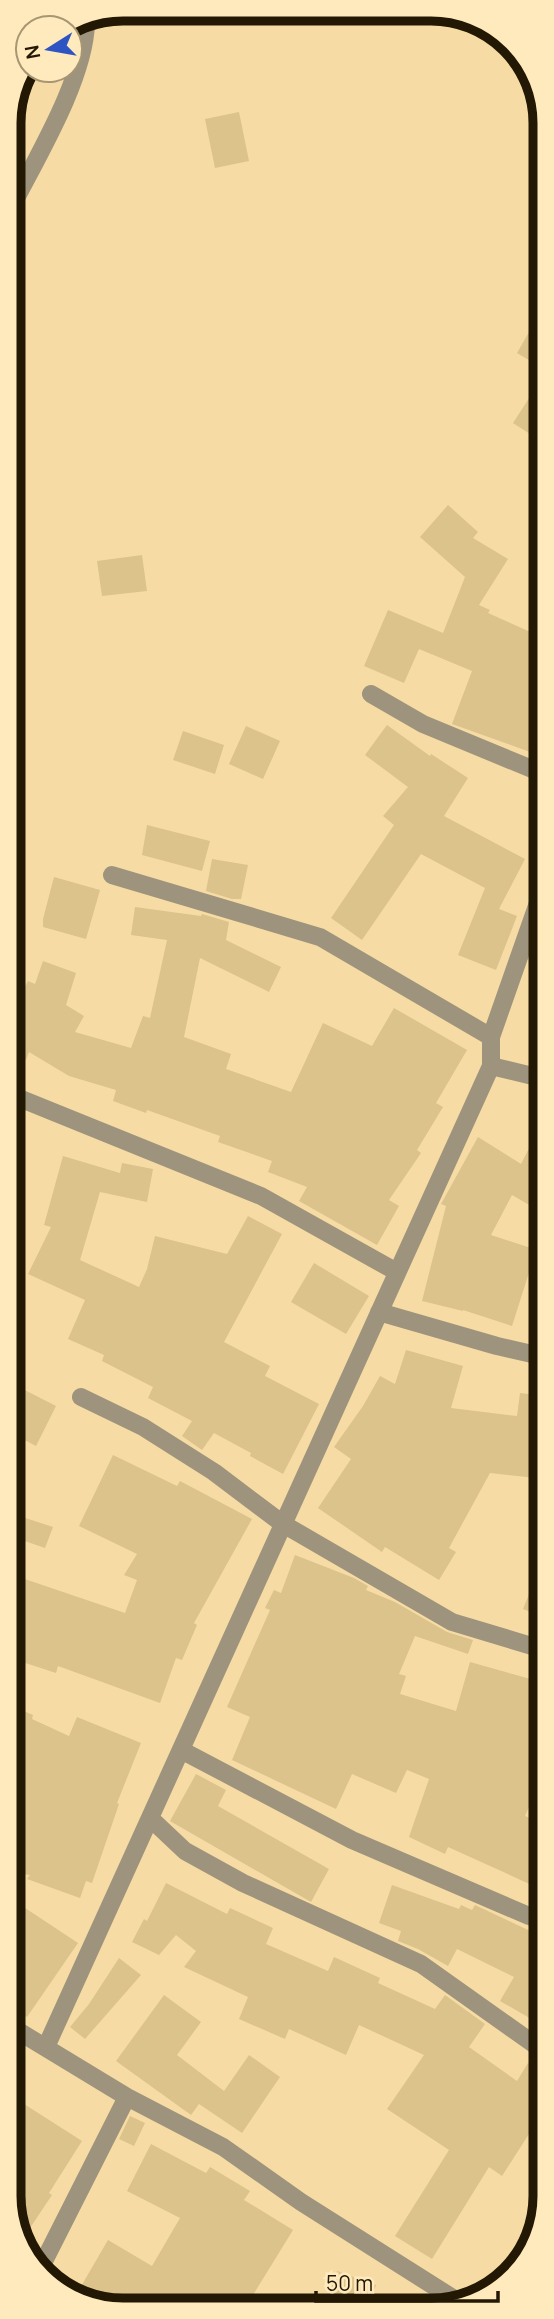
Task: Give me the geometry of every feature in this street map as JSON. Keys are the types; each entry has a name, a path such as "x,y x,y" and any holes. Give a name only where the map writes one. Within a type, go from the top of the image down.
{"street":[{"path":"21,188 71,89 86,28"},
{"path":"371,694 423,724 533,769"},
{"path":"112,875 320,937 491,1037"},
{"path":"46,2047 491,1066 491,1037 533,915"},
{"path":"491,1066 533,1076"},
{"path":"21,1099 261,1196 397,1272"},
{"path":"379,1312 533,1354"},
{"path":"81,1396 143,1427 204,1466 283,1524 452,1622 533,1644"},
{"path":"181,1750 352,1840 533,1917"},
{"path":"150,1818 185,1852 220,1871 421,1964 533,2043"},
{"path":"21,2032 127,2097 223,2147 301,2202 450,2296"},
{"path":"45,2260 127,2097"}],"building":[{"path":"239,112 249,161 215,168 205,119"},
{"path":"533,325 533,362 517,353"},
{"path":"533,392 533,436 513,423"},
{"path":"448,505 478,532 473,538 508,559 479,605 490,610 488,613 533,633 533,753 452,724 472,671 419,649 404,683 364,666 388,610 443,633 465,577 420,537"},
{"path":"142,555 147,591 102,596 97,561"},
{"path":"387,725 430,756 431,754 468,778 444,816 525,859 499,909 517,916 496,970 458,955 485,888 421,854 362,940 331,918 394,825 383,816 408,787 365,755"},
{"path":"246,726 280,741 263,779 229,764"},
{"path":"183,731 224,745 215,774 173,760"},
{"path":"147,825 210,841 202,871 142,855"},
{"path":"212,859 248,865 241,899 206,891"},
{"path":"54,877 100,890 86,939 43,927"},
{"path":"135,907 202,914 229,922 226,940 281,967 269,992 200,958 184,1037 231,1054 226,1069 291,1092 323,1023 372,1046 394,1008 467,1050 436,1103 443,1107 417,1150 421,1153 389,1200 399,1206 377,1245 299,1201 307,1187 268,1172 272,1161 218,1142 220,1136 113,1101 116,1090 69,1076 29,1052 26,1060 21,1057 21,994 28,981 35,984 43,961 76,973 66,1005 84,1016 75,1032 131,1048 143,1016 150,1018 167,940 131,935"},
{"path":"478,1137 521,1164 533,1140 533,1207 512,1195 491,1235 533,1249 533,1260 512,1326 463,1310 422,1301 446,1206 441,1204"},
{"path":"63,1156 120,1173 122,1163 153,1169 147,1202 100,1192 80,1260 139,1287 147,1269 155,1236 227,1254 248,1216 282,1234 224,1342 270,1366 265,1376 319,1404 283,1474 214,1433 202,1450 182,1436 192,1421 148,1398 153,1387 102,1361 104,1355 68,1339 85,1300 28,1274 51,1227 44,1225"},
{"path":"314,1263 369,1296 346,1334 291,1302"},
{"path":"406,1350 463,1366 451,1408 517,1416 520,1393 533,1395 533,1478 490,1473 449,1548 456,1552 439,1580 385,1547 382,1552 318,1508 351,1459 334,1447 380,1376 395,1384"},
{"path":"21,1388 56,1406 36,1446 21,1438"},
{"path":"113,1455 177,1486 180,1481 252,1519 194,1623 197,1625 182,1660 176,1658 160,1703 58,1666 56,1673 21,1662 21,1578 125,1613 137,1580 124,1575 137,1554 79,1526"},
{"path":"21,1517 53,1527 45,1548 21,1540"},
{"path":"295,1555 354,1578 368,1586 366,1590 395,1602 447,1632 473,1640 468,1654 415,1636 399,1674 406,1676 400,1694 456,1711 470,1662 533,1680 533,1798 525,1816 533,1819 533,1886 448,1847 445,1854 409,1837 429,1779 407,1770 396,1793 352,1774 336,1809 232,1760 250,1717 227,1707 270,1610 265,1608 274,1590 281,1593"},
{"path":"533,1584 533,1613 523,1609"},
{"path":"21,1710 33,1715 32,1719 69,1736 77,1717 141,1743 117,1803 119,1804 92,1883 86,1881 80,1898 27,1879 30,1875 21,1874"},
{"path":"196,1774 226,1790 218,1806 329,1869 311,1902 170,1821"},
{"path":"166,1883 227,1914 230,1908 273,1928 266,1944 328,1971 334,1957 380,1978 378,1983 435,2009 445,1995 485,2024 469,2047 517,2081 528,2063 533,2066 533,2128 502,2176 489,2167 432,2259 395,2236 449,2150 387,2109 424,2055 359,2025 346,2055 289,2029 285,2039 239,2019 248,1997 184,1967 196,1951 176,1935 159,1955 132,1942 144,1919 147,1921"},
{"path":"392,1885 459,1909 461,1905 472,1910 475,1905 533,1932 533,2020 500,2001 514,1977 457,1949 448,1966 398,1941 401,1931 379,1923"},
{"path":"21,1905 78,1943 27,2017 21,2013"},
{"path":"119,1958 141,1975 85,2039 70,2027 89,2004"},
{"path":"164,1995 201,2022 177,2055 224,2091 249,2055 280,2077 242,2133 199,2104 191,2115 116,2061"},
{"path":"21,2102 82,2141 28,2231 24,2222 21,2196"},
{"path":"130,2116 145,2123 134,2146 119,2139"},
{"path":"151,2144 206,2173 210,2167 250,2191 244,2200 293,2230 251,2298 123,2298 90,2293 80,2288 108,2240 152,2266 180,2218 127,2191"},
{"path":"337,2271 376,2285 371,2298 328,2298"}]}
